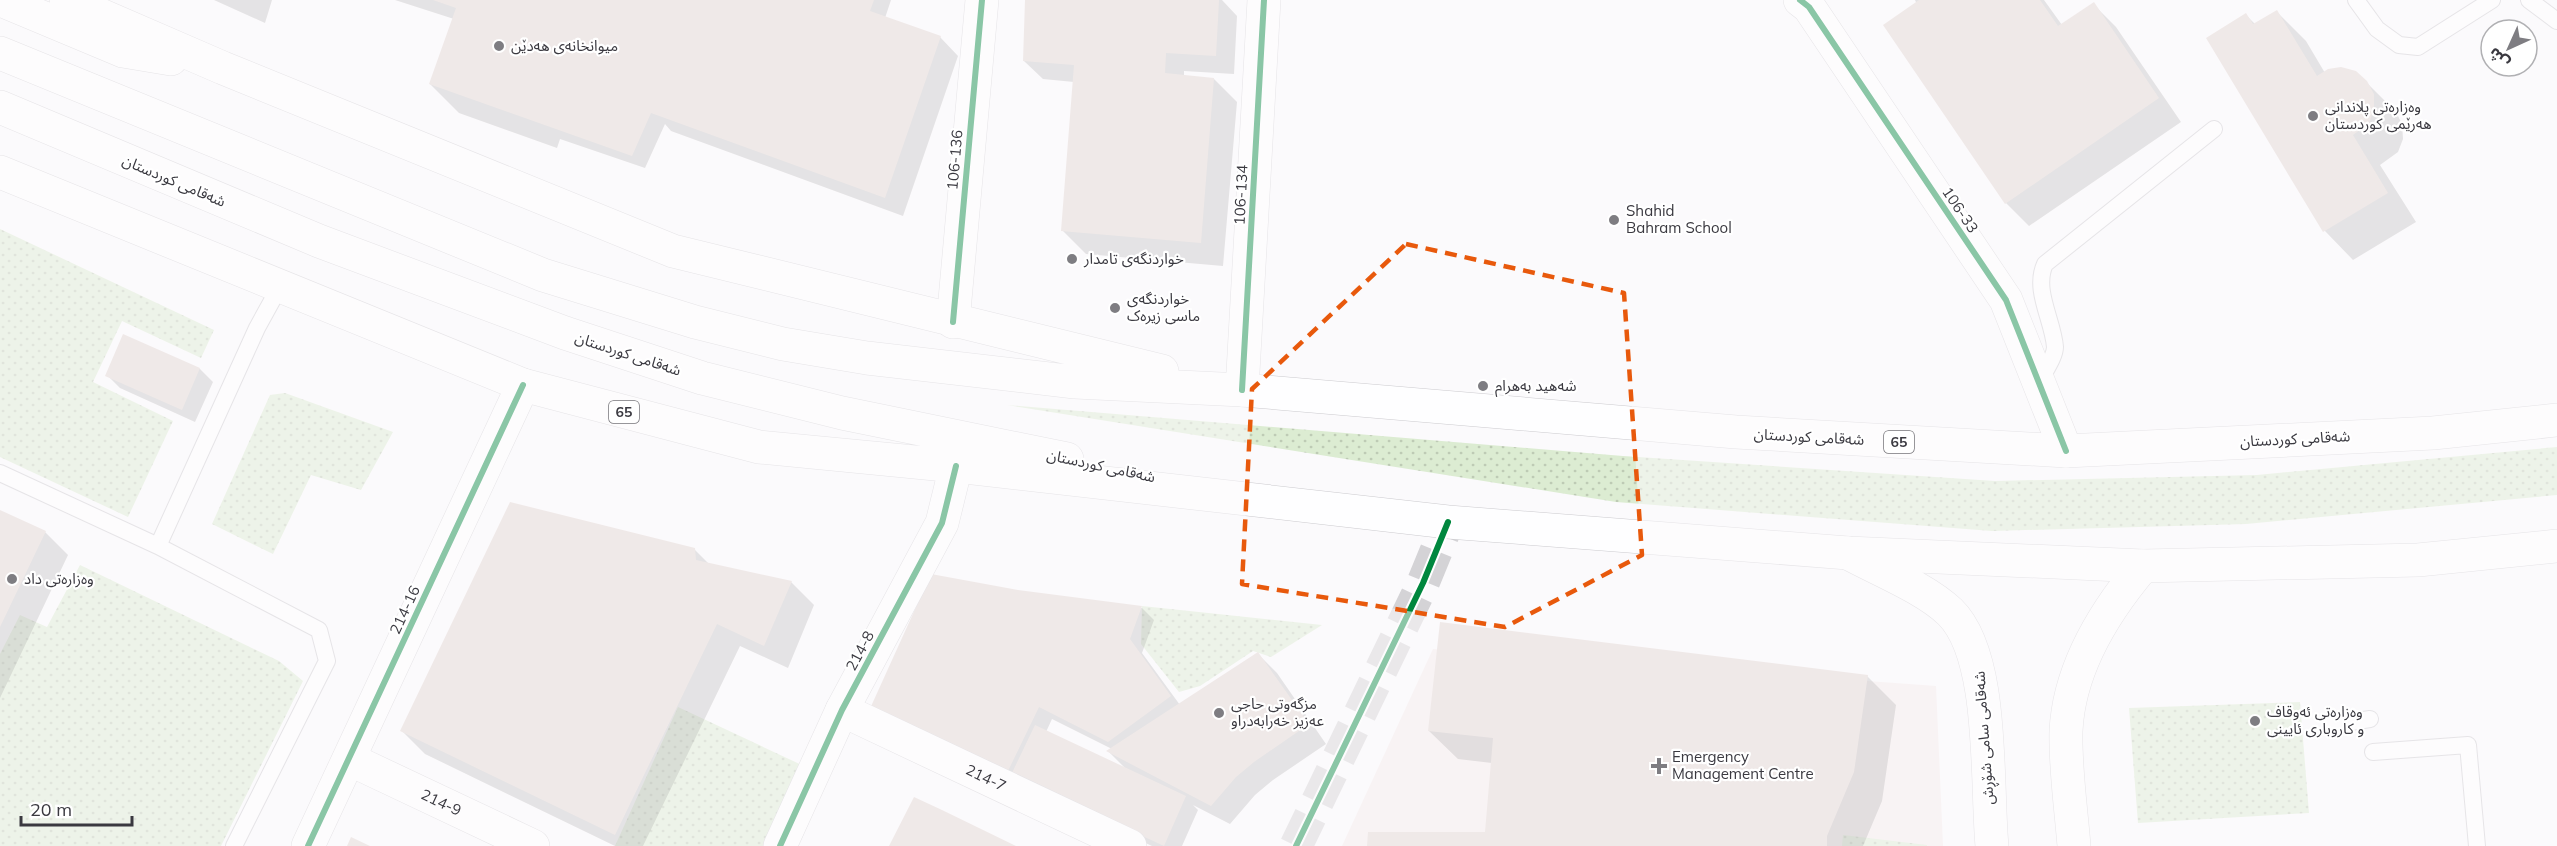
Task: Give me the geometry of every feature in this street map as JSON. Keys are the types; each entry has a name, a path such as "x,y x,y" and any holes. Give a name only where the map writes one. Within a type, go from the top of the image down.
{"main road":[{"path":"1,0 123,51 223,68"},
{"name":"شەقامی کوردستان","path":"66,0 223,68 673,251 953,322 1242,390"},
{"path":"112,0 137,11 223,68"},
{"name":"106-136","path":"953,322 982,0"},
{"name":"106-134","path":"1242,390 1264,0"},
{"name":"106-33","path":"1800,0 1809,7 2006,300 2066,451"},
{"name":"شەقامی کوردستان","path":"0,53 543,275 667,314 783,344 867,358 1075,382 1242,390 1736,432 2066,451 2433,433 2557,420"},
{"name":"شەقامی کوردستان","path":"0,107 319,241 565,333 702,378 842,413 1286,504"},
{"name":"شەقامی کوردستان","path":"0,172 279,288 523,385 759,447 956,466 1448,522 1848,553 2143,566 2418,560 2557,546"},
{"name":"214-16","path":"308,846 523,385"},
{"name":"214-8","path":"780,846 842,710 942,523 956,466"},
{"name":"شەقامی سامی شۆڕش","path":"1848,553 1939,603 1962,625 1970,639 1982,681 1992,846"},
{"path":"2074,846 2066,730 2073,694 2084,658 2101,622 2119,594 2143,566"},
{"name":"214-7","path":"842,710 1130,846"},
{"name":"214-9","path":"349,759 533,846"}],"lane":[{"path":"2356,0 2378,28 2399,45 2418,46 2492,0"},
{"path":"2529,0 2557,21"},
{"path":"2039,382 2055,349 2041,284 2041,273 2045,264 2214,129"},
{"path":"158,546 257,328 279,288"},
{"path":"0,473 158,546 319,630 327,661 234,846"},
{"path":"2331,725 2370,719"},
{"path":"2373,752 2468,745 2477,846"}],"highlighted area":[{"path":"1406,244 1624,293 1642,555 1505,627 1242,584 1252,389"}],"shaded area":[{"name":"Emergency Management Centre","path":"1433,649 1936,686 1943,846 1342,846"}],"green space":[{"path":"0,229 214,330 201,358 122,321 93,382 173,421 128,517 0,457"},
{"path":"285,393 393,432 361,490 311,475 273,554 212,524 270,395"},
{"path":"1007,405 1623,456 1995,481 2257,475 2557,447 2557,495 2246,524 1992,531 1616,502"},
{"path":"80,565 279,661 303,681 221,846 0,846 0,654 20,615 47,627"},
{"path":"1142,606 1322,625 1271,657 1253,651 1200,686 1179,692 1141,644"},
{"path":"2300,702 2309,813 2138,823 2129,708"},
{"path":"678,707 806,767 770,846 615,846"},
{"path":"1843,835 1927,845 1927,846 1842,846"}],"building":[{"path":"433,0 874,0 870,11 941,36 885,198 651,113 632,156 429,84 456,8"},
{"path":"1025,0 1219,0 1216,56 1166,53 1165,73 1214,78 1201,243 1061,231 1074,65 1023,61"},
{"path":"1919,0 2040,0 2058,26 2094,2 2159,98 2005,204 1883,25"},
{"name":"وەزارەتی پلاندانی هەرێمی کوردستان","path":"2277,10 2317,76 2328,69 2341,67 2356,71 2367,81 2374,94 2374,109 2369,123 2353,135 2388,193 2323,232 2206,38 2246,13 2253,24"},
{"path":"123,334 200,368 182,410 105,376"},
{"path":"510,502 695,548 696,560 792,581 764,646 717,624 615,835 400,731"},
{"name":"وەزارەتی داد","path":"0,510 46,531 0,627"},
{"path":"931,574 1018,590 1142,606 1130,639 1171,696 1108,742 1039,707 1008,771 868,713"},
{"name":"Emergency Management Centre","path":"1440,622 1868,675 1854,772 1827,836 1827,846 1367,846 1368,832 1485,832 1493,738 1428,731"},
{"path":"1258,652 1309,724 1236,777 1211,806 1106,751"},
{"path":"1035,725 1186,796 1164,846 1011,775"},
{"path":"914,797 942,810 1016,846 889,846"},
{"path":"351,837 370,846 347,846"}],"tunnel":[{"path":"1296,846 1423,583 1448,522"}],"cycle path":[{"path":"953,322 982,0"},
{"path":"1242,390 1264,0"},
{"path":"1800,0 1809,7 2006,300 2066,451"},
{"path":"308,846 523,385"},
{"path":"780,846 842,710 942,523 956,466"},
{"path":"1296,846 1423,583 1448,522"}],"place":[{"name":"میوانخانەی هەدێن","path":"499,46"},
{"name":"وەزارەتی پلاندانی هەرێمی کوردستان","path":"2313,116"},
{"name":"Shahid Bahram School","path":"1614,220"},
{"name":"خواردنگەی تامدار","path":"1072,259"},
{"name":"خواردنگەی ماسی زیرەک","path":"1115,308"},
{"name":"شەهید بەهرام","path":"1483,386"},
{"name":"وەزارەتی داد","path":"12,579"},
{"name":"مزگەوتی حاجی عەزیز خەرابەدراو","path":"1219,713"},
{"name":"وەزارەتی ئەوقاف و کاروباری ئایینی","path":"2255,721"},
{"name":"Emergency Management Centre","path":"1659,766"}]}
